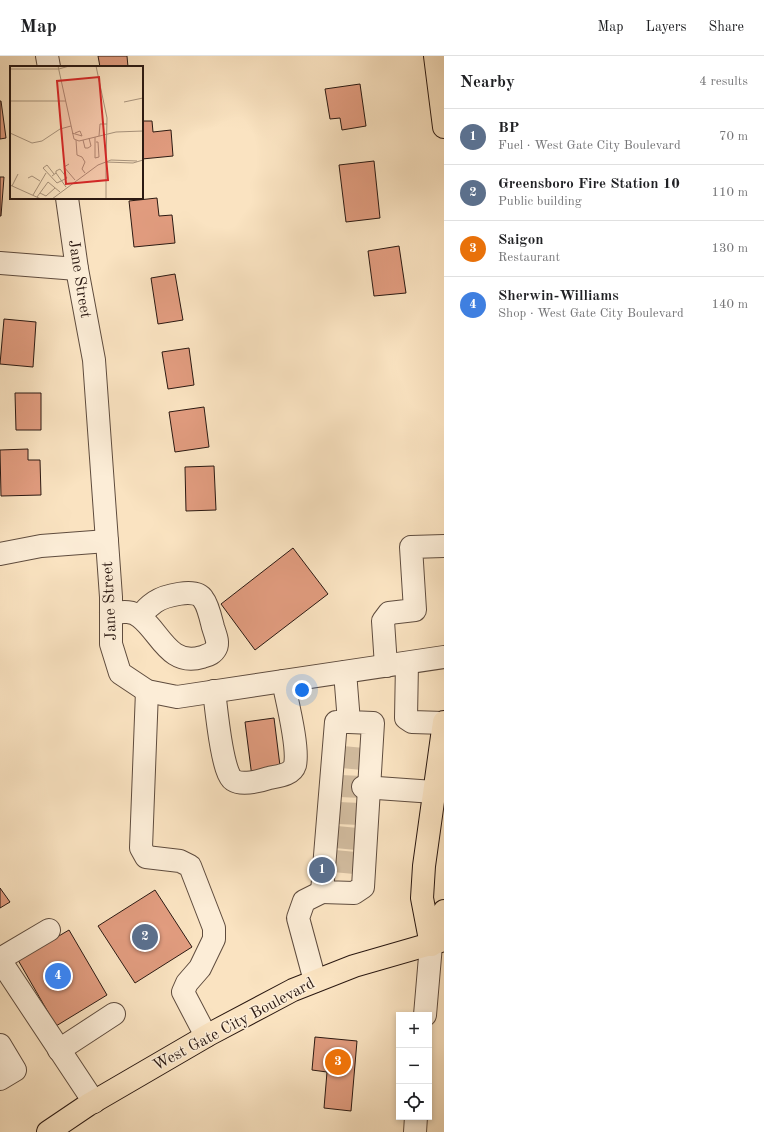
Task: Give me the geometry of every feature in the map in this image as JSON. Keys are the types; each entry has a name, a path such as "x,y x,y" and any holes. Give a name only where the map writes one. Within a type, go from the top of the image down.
{"main road":[{"path":"435,56 444,127"},
{"path":"440,945 422,898 424,866 444,723"},
{"path":"440,945 444,911"},
{"name":"West Gate City Boulevard","path":"48,1132 94,1102 206,1036 293,990 354,966 440,945"}],"street":[{"path":"47,56 49,66"},
{"name":"Jane Street","path":"67,199 77,269 94,360 107,541 111,613 111,644 120,673 147,691 177,697 407,663 444,656"},
{"path":"0,263 77,269"},
{"path":"0,554 41,546 107,541"},
{"path":"386,666 383,621 389,613 415,610 411,547 444,546"},
{"path":"111,613 129,611 140,617"},
{"path":"407,663 406,718 412,722 444,723"},
{"path":"345,672 349,722"},
{"path":"214,691 221,745 229,774 233,780 241,782 261,781 291,772 295,765 296,752 283,681"},
{"path":"147,691 141,848 146,857 180,861 190,866 214,928 214,939 200,968 187,983 183,992 206,1036"},
{"path":"315,981 298,918 304,901 322,892 354,893 363,887 360,863 362,840 349,814 336,786 338,757 336,722 373,723 367,759 366,787 349,814 331,837 329,860 322,892"},
{"path":"366,787 434,792"},
{"path":"49,930 0,959 94,1102"},
{"path":"426,1012 440,945"},
{"path":"59,1050 114,1014"},
{"path":"0,1045 16,1070 0,1079"},
{"path":"415,1132 416,1120"}],"building":[{"path":"98,56 127,56 128,66 100,66"},
{"path":"360,84 366,126 342,130 340,118 330,119 325,89"},
{"path":"0,101 6,138 0,139"},
{"path":"143,121 152,121 153,132 171,130 173,156 143,159"},
{"path":"374,161 380,218 346,222 339,165"},
{"path":"0,177 4,177 1,216 0,216"},
{"path":"157,198 159,216 172,215 175,243 134,247 129,201"},
{"path":"399,246 406,293 374,296 368,251"},
{"path":"175,274 183,320 158,324 151,278"},
{"path":"4,319 36,322 33,367 0,364"},
{"path":"189,348 194,385 168,389 162,352"},
{"path":"15,393 41,393 41,430 16,430"},
{"path":"204,407 209,447 175,452 169,412"},
{"path":"28,449 28,460 40,460 41,495 1,496 0,450"},
{"path":"214,466 216,510 186,511 185,467"},
{"path":"293,548 328,594 255,650 221,604"},
{"path":"274,718 281,774 252,777 245,722"},
{"path":"0,888 10,902 0,908"},
{"path":"155,890 192,947 135,983 98,926"},
{"path":"69,930 107,995 56,1026 18,960"},
{"path":"315,1037 357,1041 351,1111 324,1108 327,1072 312,1070"}],"tunnel":[{"path":"342,757 363,759"},
{"path":"340,786 363,787"},
{"path":"338,813 360,814"},
{"path":"336,837 357,839"},
{"path":"334,861 355,863"}],"place":[{"name":"BP","path":"322,870"},
{"name":"Greensboro Fire Station 10","path":"145,937"},
{"name":"Sherwin-Williams","path":"58,976"},
{"name":"Saigon","path":"338,1062"}]}
